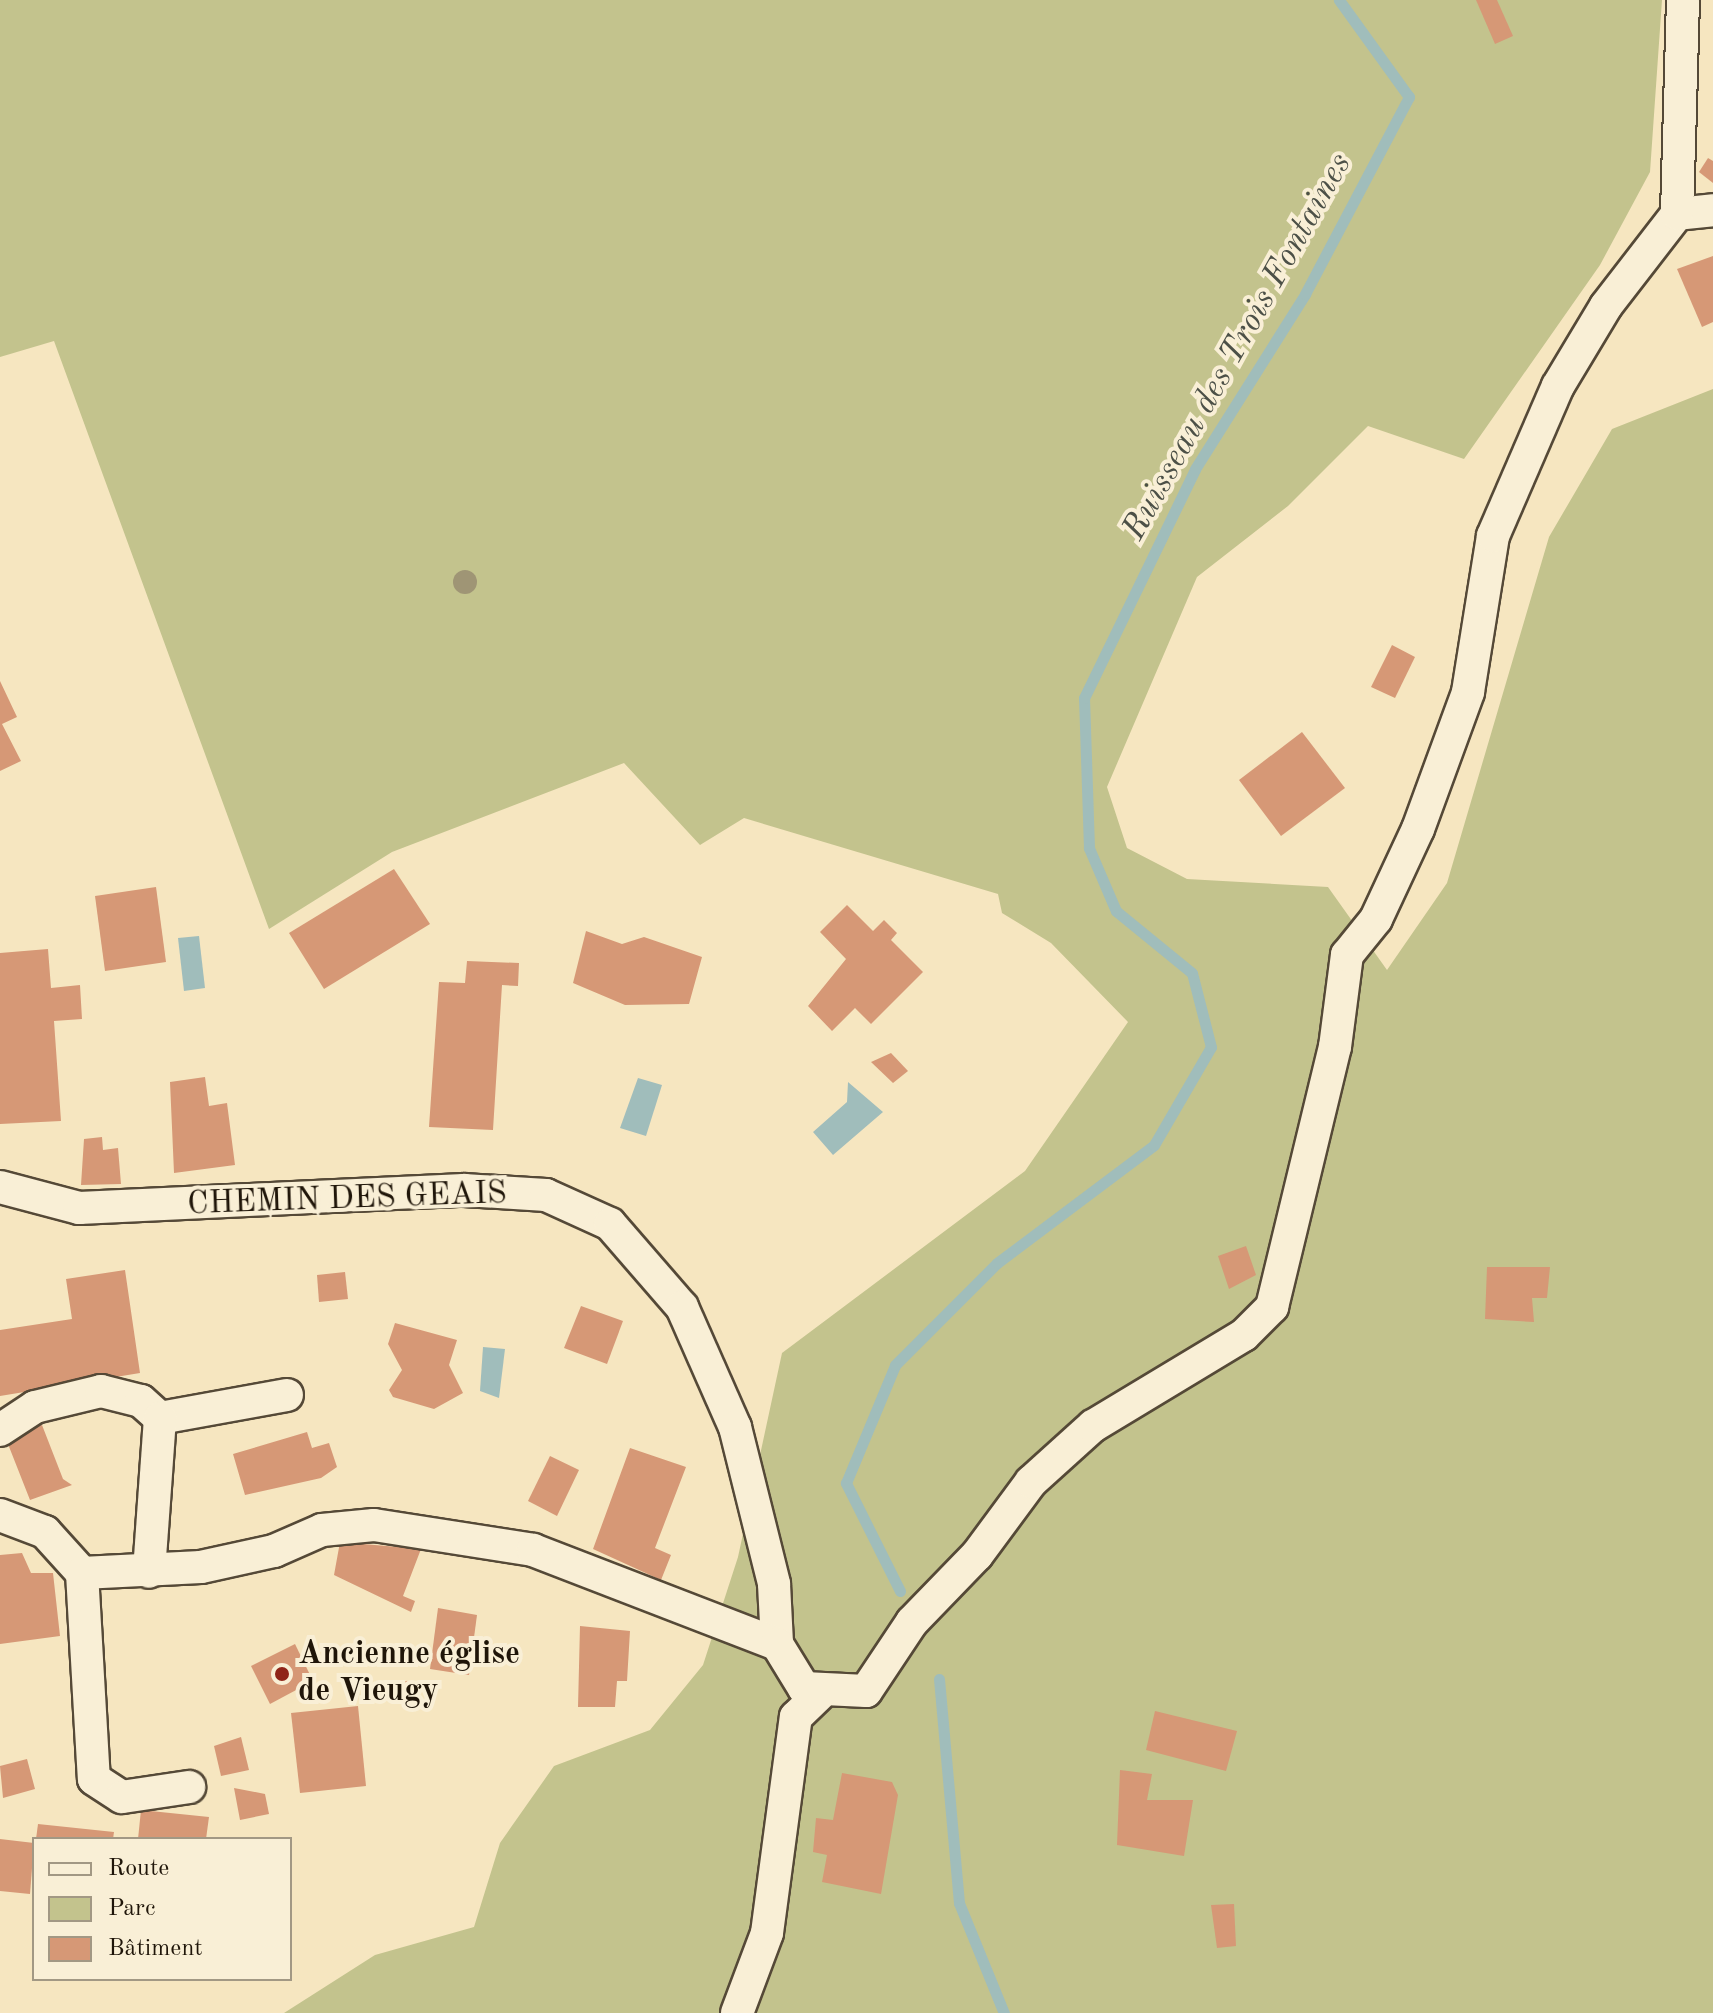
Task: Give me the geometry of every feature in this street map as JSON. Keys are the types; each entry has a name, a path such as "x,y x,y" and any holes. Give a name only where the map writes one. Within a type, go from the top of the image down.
{"street":[{"path":"82,1573 149,1572 274,1551 322,1530 374,1525 533,1550 777,1644 804,1688 819,1695 866,1691 912,1622 977,1555 1031,1482 1093,1426 1244,1335 1272,1307 1335,1047 1347,955 1376,919 1418,829 1468,692 1493,536 1558,386 1606,306 1677,214 1683,0"},
{"path":"1677,214 1713,210"},
{"name":"CHEMIN DES GEAIS","path":"0,1187 79,1208 464,1190 546,1195 610,1224 682,1307 735,1427 774,1584 777,1644"},
{"path":"0,1430 35,1407 101,1391 141,1401 160,1418"},
{"path":"160,1418 287,1395"},
{"path":"149,1572 160,1418"},
{"path":"0,1515 45,1532 82,1573 94,1779 122,1797 189,1787"},
{"path":"737,2013 767,1933 796,1717 819,1695"}],"green space":[{"path":"0,0 1662,0 1650,172 1600,265 1464,459 1368,426 1288,506 1197,577 1107,787 1127,848 1187,879 1328,887 1387,970 1447,883 1549,537 1612,429 1713,389 1713,2013 284,2013 375,1955 474,1927 500,1843 554,1766 650,1730 703,1665 738,1557 782,1353 1025,1171 1128,1022 1051,943 1002,913 998,894 744,818 700,845 624,763 392,852 269,929 54,341 0,357"}],"water":[{"path":"199,936 205,988 184,991 178,938"},
{"path":"638,1078 662,1085 646,1136 620,1128"},
{"path":"848,1082 883,1112 833,1155 813,1132 847,1102"},
{"path":"483,1347 505,1349 499,1398 480,1391"}],"building":[{"path":"1476,0 1497,0 1513,36 1495,44"},
{"path":"1708,158 1713,161 1713,183 1699,172"},
{"path":"1713,256 1713,322 1702,327 1677,269"},
{"path":"1392,645 1415,657 1395,698 1371,687"},
{"path":"0,681 17,717 2,724 21,761 0,771"},
{"path":"1302,732 1345,788 1281,836 1239,780"},
{"path":"394,869 430,924 324,989 289,933"},
{"path":"156,887 166,962 105,971 95,896"},
{"path":"847,905 873,931 884,920 897,933 891,940 923,972 871,1024 855,1008 832,1031 808,1006 846,959 820,932"},
{"path":"586,931 622,944 644,937 702,957 689,1004 625,1005 573,983"},
{"path":"48,949 51,988 80,985 82,1019 54,1021 61,1121 0,1124 0,953"},
{"path":"467,961 519,963 518,986 502,985 493,1130 429,1127 439,982 465,983"},
{"path":"891,1053 908,1071 893,1083 871,1062"},
{"path":"205,1077 209,1106 227,1103 235,1165 174,1173 170,1082"},
{"path":"102,1137 103,1150 118,1148 121,1184 81,1185 84,1139"},
{"path":"1246,1246 1256,1275 1229,1289 1218,1256"},
{"path":"1487,1267 1550,1267 1547,1298 1532,1298 1534,1322 1485,1319"},
{"path":"125,1270 140,1373 0,1396 0,1330 72,1319 66,1279"},
{"path":"345,1272 348,1299 319,1302 317,1275"},
{"path":"581,1306 623,1321 607,1364 564,1348"},
{"path":"395,1323 457,1340 449,1365 463,1393 434,1409 393,1397 389,1390 402,1370 388,1344"},
{"path":"42,1425 63,1479 72,1485 30,1500 6,1439"},
{"path":"307,1432 312,1448 329,1443 337,1467 321,1478 245,1495 233,1454"},
{"path":"630,1448 686,1467 655,1548 671,1555 661,1580 593,1549"},
{"path":"550,1456 579,1470 557,1516 528,1501"},
{"path":"340,1542 421,1549 403,1596 415,1601 411,1612 334,1575"},
{"path":"22,1553 31,1573 53,1573 60,1636 0,1644 0,1555"},
{"path":"438,1608 477,1615 469,1675 430,1669"},
{"path":"580,1626 630,1631 627,1681 617,1681 615,1707 578,1707"},
{"name":"Ancienne église de Vieugy","path":"295,1644 313,1681 270,1704 251,1666"},
{"path":"375,1681 408,1681 409,1697 375,1697"},
{"path":"358,1706 366,1786 300,1793 291,1713"},
{"path":"1155,1711 1237,1731 1226,1771 1146,1750"},
{"path":"241,1737 249,1770 221,1776 214,1746"},
{"path":"27,1759 35,1789 3,1798 0,1766"},
{"path":"1120,1770 1152,1774 1147,1800 1193,1800 1184,1856 1117,1845"},
{"path":"842,1773 892,1782 898,1795 881,1894 822,1882 827,1855 813,1852 816,1818 833,1820"},
{"path":"234,1788 265,1794 269,1814 240,1820"},
{"path":"141,1810 209,1817 206,1837 138,1837"},
{"path":"38,1824 114,1832 113,1837 36,1837"},
{"path":"0,1839 32,1843 30,1894 0,1891"},
{"path":"1234,1904 1236,1946 1217,1948 1211,1905"}],"waterway":[{"name":"Ruisseau des Trois Fontaines","path":"900,1591 846,1483 895,1365 997,1263 1154,1145 1211,1047 1192,973 1116,911 1089,848 1084,698 1195,469 1305,294 1409,97 1339,0"},
{"name":"Ruisseau des Trois Fontaines","path":"939,1679 959,1903 1004,2013"}],"place":[{"name":"Ancienne église de Vieugy","path":"282,1674"}]}
